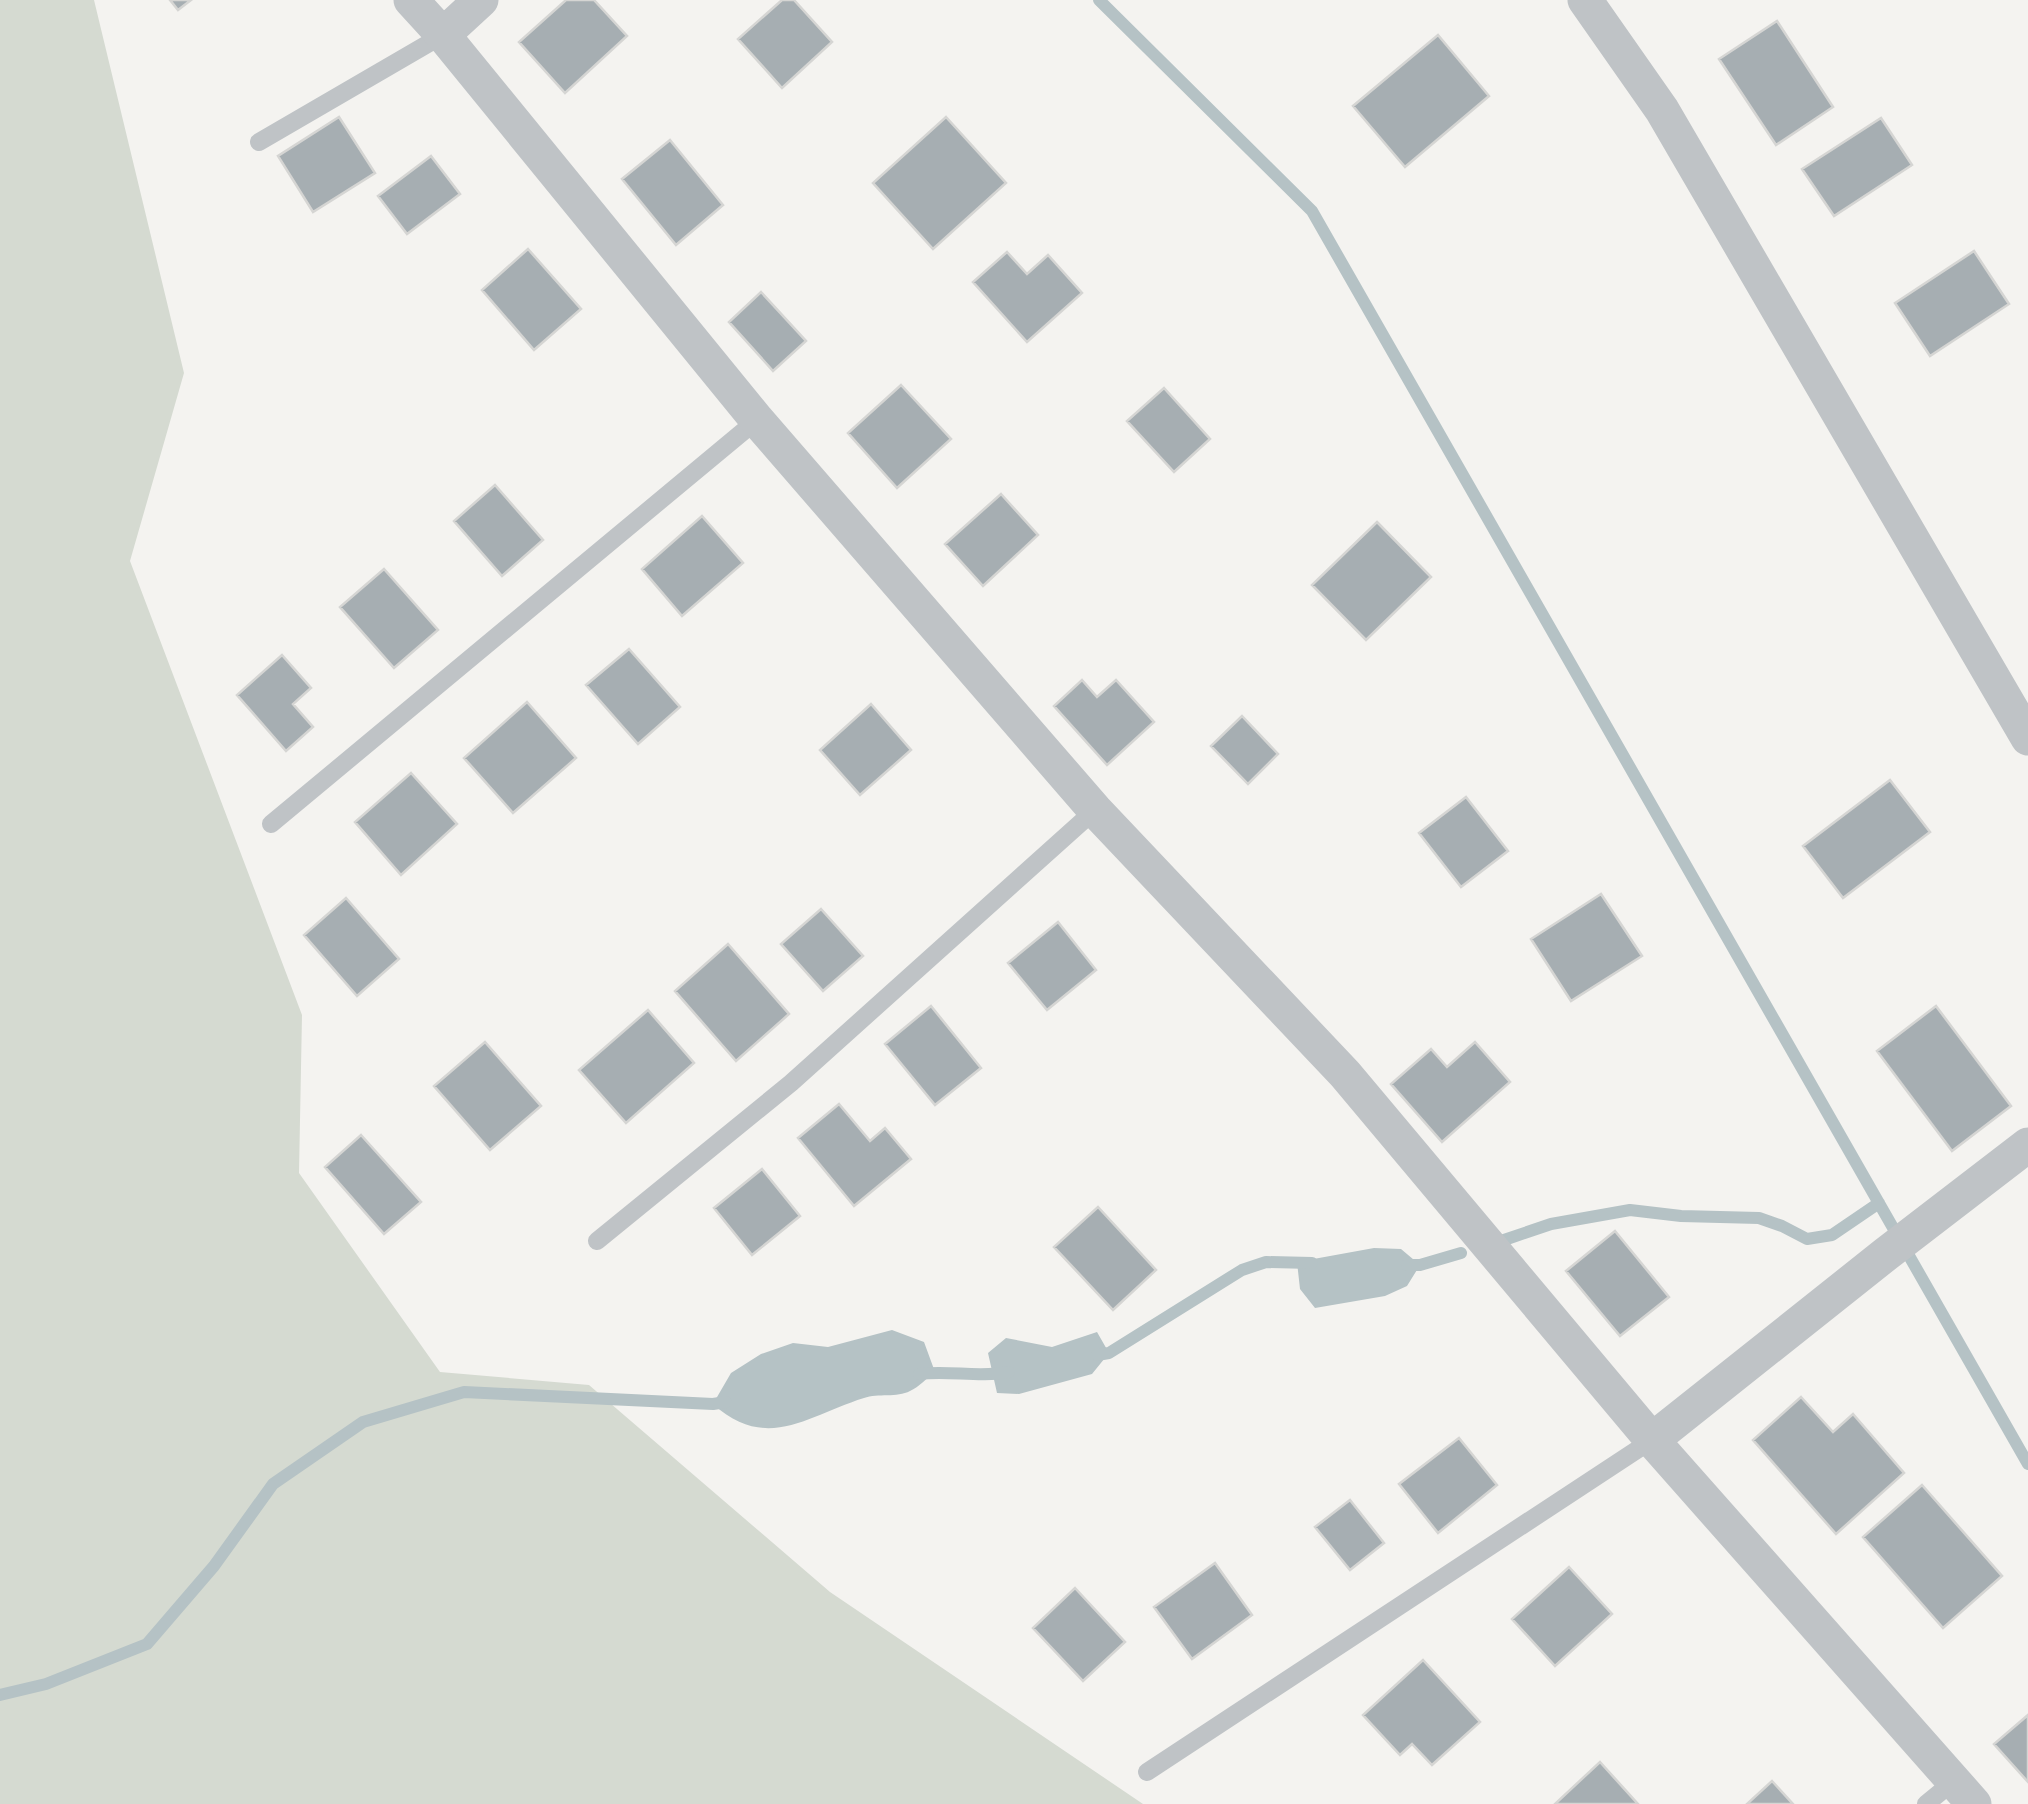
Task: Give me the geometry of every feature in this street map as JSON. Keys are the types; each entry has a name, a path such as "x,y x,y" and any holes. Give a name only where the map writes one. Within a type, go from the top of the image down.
{"street":[{"path":"410,0 443,35 757,420 1095,810 1344,1074 1652,1440 1964,1792"},
{"path":"443,35 481,0"},
{"path":"1585,0 1662,110 2028,738"},
{"path":"1652,1440 2028,1145"}],"lane":[{"path":"259,142 443,35"},
{"path":"271,824 757,420"},
{"path":"597,1241 791,1083 1095,810"},
{"path":"1147,1772 1652,1440"},
{"path":"1926,1804 1964,1792"}],"shaded area":[{"path":"0,0 94,0 184,373 130,561 302,1015 299,1173 440,1372 589,1385 830,1592 1143,1804 0,1804"},
{"path":"1374,1248 1401,1249 1420,1265 1407,1286 1385,1296 1315,1308 1300,1289 1297,1262"},
{"path":"892,1330 924,1342 935,1372 910,1391 869,1397 788,1426 770,1428 733,1419 713,1404 731,1373 761,1354 793,1343 828,1347"},
{"path":"1097,1332 1109,1353 1092,1374 1019,1394 997,1393 988,1353 1006,1338 1052,1347"}],"building":[{"path":"170,0 191,0 178,10"},
{"path":"566,0 594,0 627,36 565,93 519,42"},
{"path":"782,0 794,0 832,42 782,88 738,39"},
{"path":"1777,21 1833,107 1776,145 1719,59"},
{"path":"1438,35 1489,96 1405,167 1353,106"},
{"path":"339,117 375,173 313,212 278,156"},
{"path":"946,117 1006,183 933,249 873,183"},
{"path":"1881,118 1912,165 1834,216 1802,169"},
{"path":"670,140 723,205 676,245 622,179"},
{"path":"431,156 460,194 407,234 378,196"},
{"path":"528,249 581,309 534,350 482,290"},
{"path":"1974,251 2009,304 1930,356 1895,303"},
{"path":"1007,252 1027,274 1048,255 1082,293 1027,342 973,282"},
{"path":"761,292 806,341 773,371 729,322"},
{"path":"901,385 951,439 897,488 848,433"},
{"path":"1164,388 1210,439 1174,472 1127,421"},
{"path":"495,485 543,540 502,576 454,521"},
{"path":"1001,494 1038,535 983,586 945,544"},
{"path":"702,516 743,563 682,616 642,569"},
{"path":"1377,522 1431,577 1366,640 1312,585"},
{"path":"384,569 438,630 394,668 340,607"},
{"path":"629,649 680,707 638,744 586,685"},
{"path":"282,655 311,688 293,704 313,727 286,751 237,695"},
{"path":"1082,680 1097,697 1116,680 1154,722 1107,765 1054,706"},
{"path":"527,702 576,758 513,813 464,758"},
{"path":"871,704 911,750 860,795 820,750"},
{"path":"1242,716 1278,754 1248,784 1211,746"},
{"path":"411,773 457,824 401,875 355,822"},
{"path":"1890,780 1930,832 1843,898 1803,846"},
{"path":"1466,797 1508,851 1461,887 1419,833"},
{"path":"1601,894 1642,956 1571,1001 1531,939"},
{"path":"346,898 399,959 357,996 304,935"},
{"path":"821,909 863,956 823,991 781,944"},
{"path":"1058,922 1096,970 1047,1010 1008,963"},
{"path":"728,944 789,1014 736,1061 675,991"},
{"path":"931,1006 981,1068 935,1105 885,1044"},
{"path":"1936,1006 2011,1106 1952,1151 1877,1051"},
{"path":"648,1010 694,1063 626,1123 579,1070"},
{"path":"485,1042 541,1106 490,1150 434,1086"},
{"path":"1475,1042 1510,1082 1442,1142 1391,1084 1431,1049 1447,1067"},
{"path":"839,1104 870,1141 885,1128 911,1159 854,1206 798,1138"},
{"path":"361,1135 421,1202 384,1234 325,1167"},
{"path":"762,1169 800,1216 752,1255 714,1208"},
{"path":"1098,1207 1156,1270 1113,1310 1054,1247"},
{"path":"1615,1231 1669,1297 1620,1336 1566,1271"},
{"path":"1801,1397 1833,1432 1853,1414 1904,1473 1836,1534 1753,1440"},
{"path":"1459,1438 1497,1485 1438,1533 1399,1484"},
{"path":"1922,1485 2002,1576 1943,1628 1863,1537"},
{"path":"1350,1500 1384,1543 1350,1570 1315,1527"},
{"path":"1215,1563 1252,1615 1192,1659 1154,1607"},
{"path":"1569,1567 1612,1614 1555,1666 1512,1619"},
{"path":"1075,1588 1125,1642 1083,1681 1033,1628"},
{"path":"1423,1660 1480,1722 1432,1765 1412,1744 1400,1755 1363,1715"},
{"path":"2028,1715 2028,1782 1994,1744"},
{"path":"1600,1762 1638,1804 1555,1804"},
{"path":"1772,1781 1793,1804 1747,1804"}],"waterway":[{"path":"1099,0 1312,211 2028,1464"},
{"path":"1504,1240 1551,1224 1630,1210 1759,1218 1807,1239 1832,1235 1879,1203"},
{"path":"1407,1265 1461,1253"},
{"path":"1097,1355 1109,1353 1242,1270 1266,1262 1312,1263"},
{"path":"919,1374 1009,1372"},
{"path":"0,1695 46,1684 147,1644 214,1566 273,1484 363,1422 464,1392 726,1402"}]}
